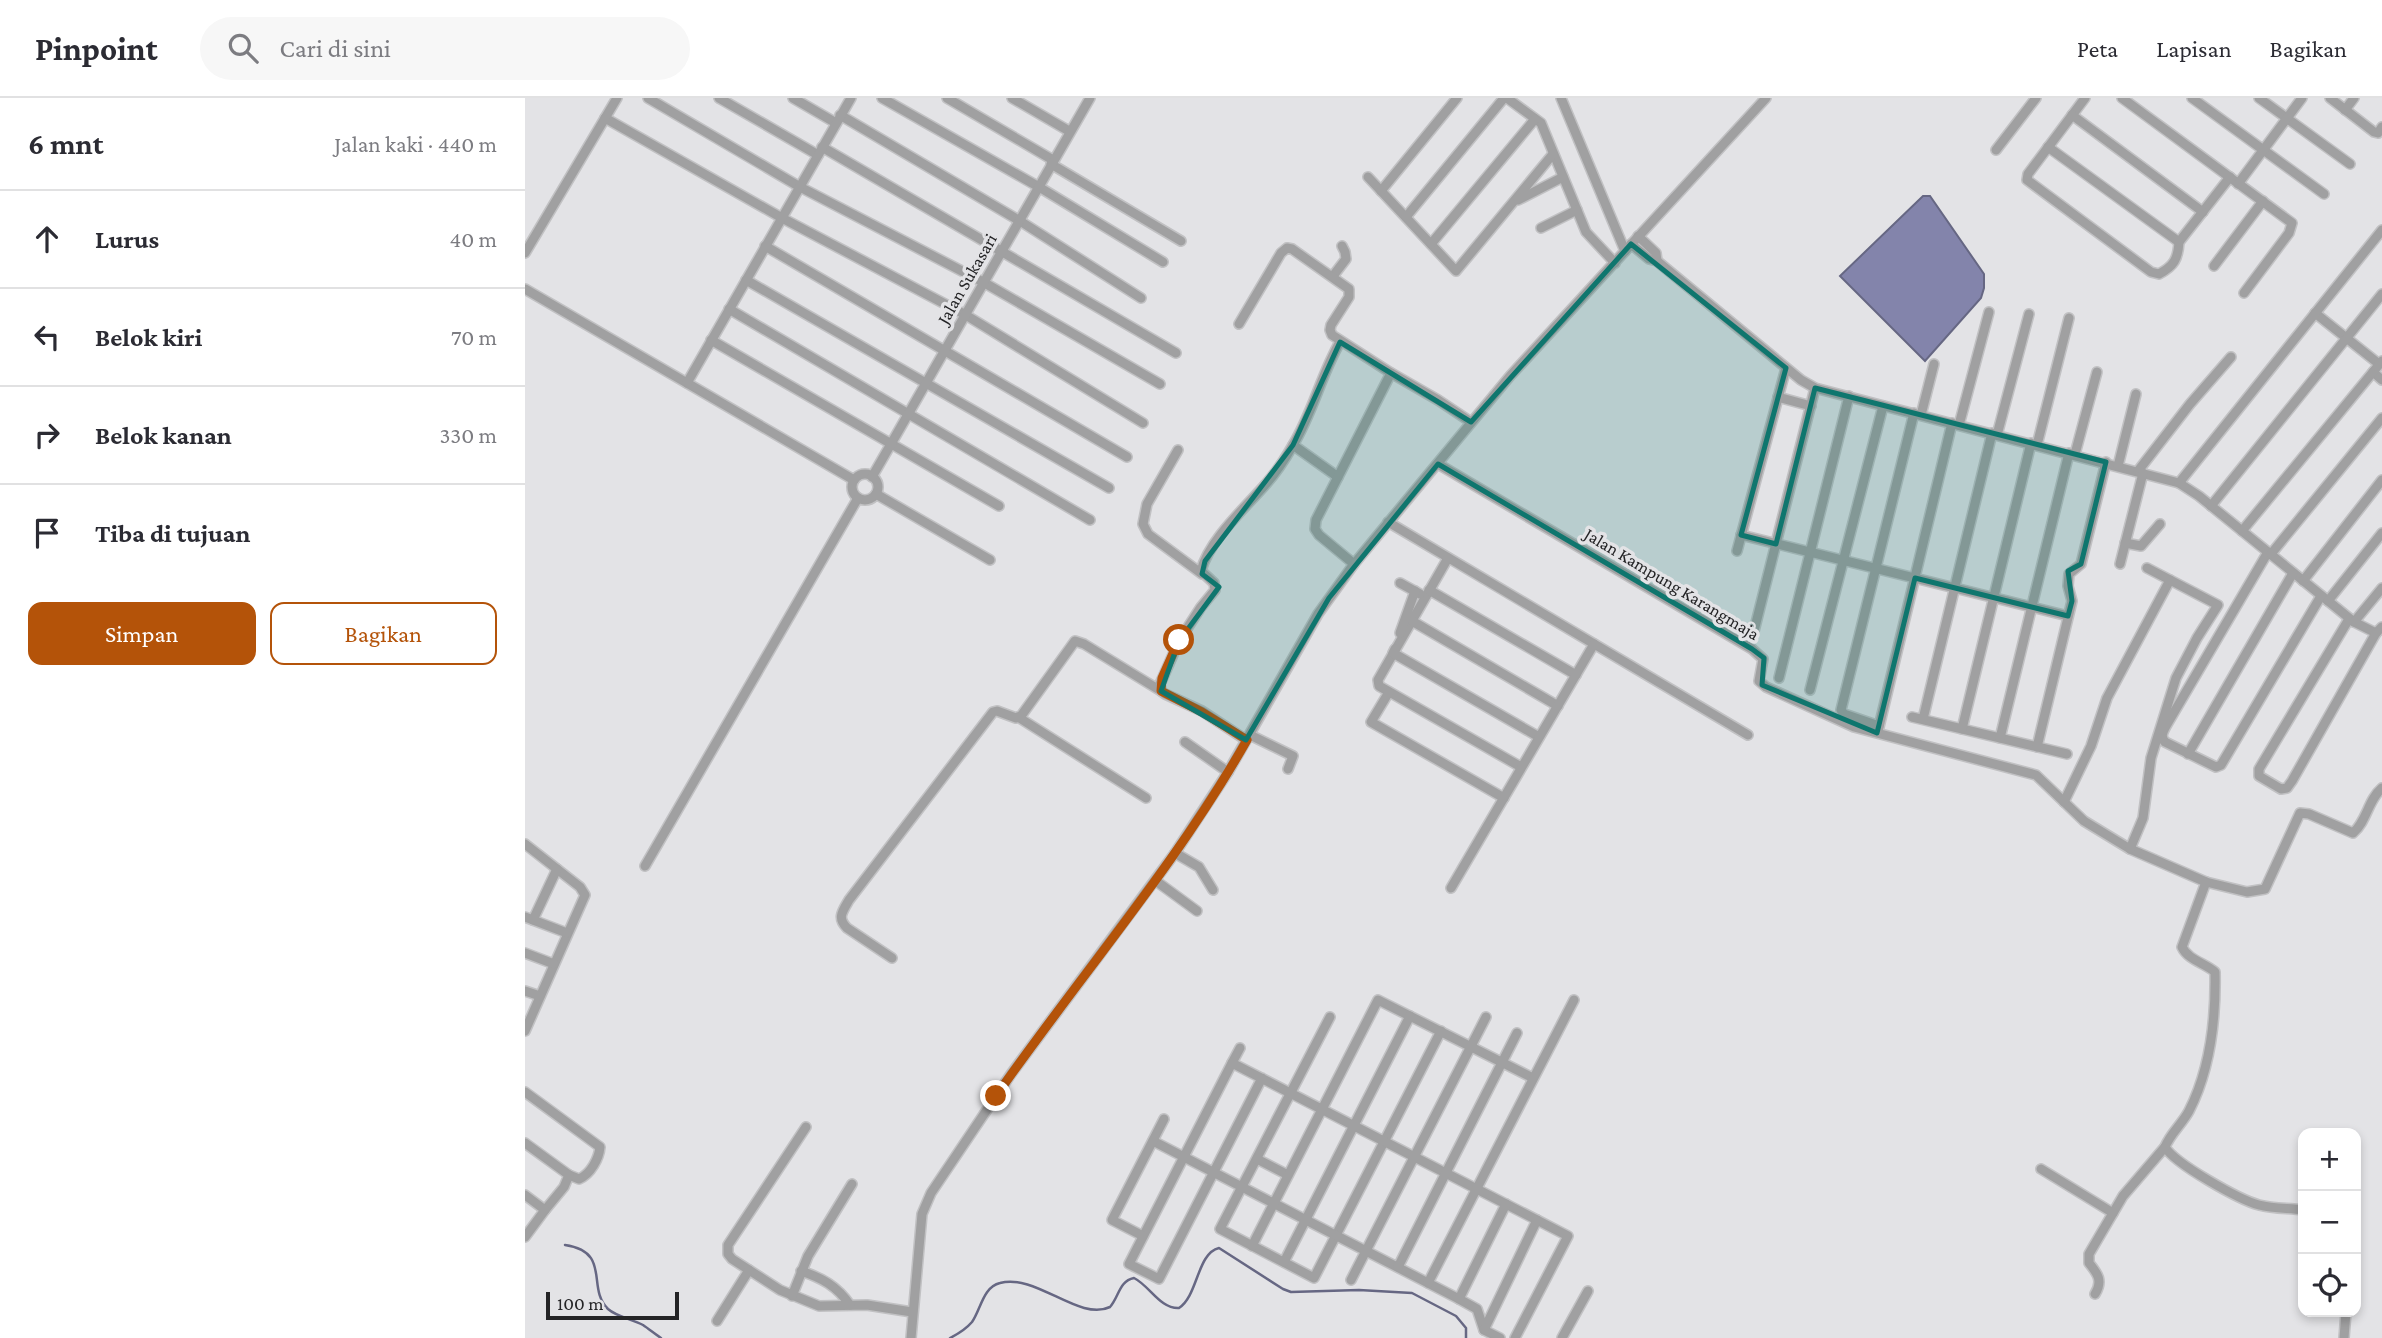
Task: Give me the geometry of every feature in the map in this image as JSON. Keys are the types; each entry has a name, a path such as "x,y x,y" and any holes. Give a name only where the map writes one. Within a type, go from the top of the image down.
{"street":[{"path":"525,253 617,98"},
{"path":"648,98 800,187 983,282 1160,384"},
{"path":"719,98 820,151 1177,353"},
{"path":"793,98 838,119 1020,221 1141,298"},
{"path":"687,383 851,98"},
{"path":"882,98 1039,187 1163,262"},
{"path":"947,98 1181,241"},
{"path":"1012,98 1069,131"},
{"path":"1381,191 1457,98"},
{"path":"1406,217 1505,98 1541,123 1585,232 1615,263"},
{"path":"1561,98 1631,243 1649,259 1657,261 1801,380 1815,388 2179,483 2351,620 2379,630 2292,781 2287,788 2281,789 2259,776 2259,769 2351,620 2382,587"},
{"path":"911,1338 922,1214 931,1193 1011,1073 1175,853 1228,772 1318,614 1354,564 1471,422 1631,243 1766,98"},
{"path":"1996,150 2036,98"},
{"path":"2085,98 2028,174 2027,180 2151,272 2159,274 2173,265 2177,259 2179,242 2230,177"},
{"path":"2122,98 2292,223 2292,227 2244,293"},
{"path":"2192,98 2324,194"},
{"path":"2259,98 2350,164"},
{"path":"2238,184 2302,98"},
{"path":"2330,98 2374,132 2378,133 2382,127"},
{"path":"2345,110 2354,98"},
{"name":"Jalan Sukasari","path":"872,477 1087,99"},
{"path":"2072,115 2203,212"},
{"path":"605,118 782,218 964,314 1143,423"},
{"path":"1431,244 1535,119"},
{"path":"2048,147 2179,242"},
{"path":"1369,177 1456,271 1553,154"},
{"path":"1513,202 1563,177"},
{"path":"2214,266 2263,201"},
{"path":"1541,228 1577,210"},
{"path":"2179,483 2382,230"},
{"path":"765,246 1127,457"},
{"path":"1333,276 1346,260 1342,246"},
{"path":"1239,324 1281,253 1287,248 1333,276 1350,292 1330,328 1340,342 1471,422"},
{"path":"746,280 1109,488"},
{"path":"525,289 854,480"},
{"path":"2211,506 2382,294"},
{"path":"729,309 1090,520"},
{"path":"1934,364 1917,414 1841,710 1844,714 1878,729 1915,578 1989,312"},
{"path":"2315,313 2378,366 2382,380"},
{"path":"1923,719 1953,587 2029,314"},
{"path":"1962,729 1993,597 2069,318"},
{"path":"711,340 999,506"},
{"path":"1202,574 1202,565 1214,545 1268,482 1293,445 1313,407 1326,370 1340,342"},
{"path":"2120,564 2141,472 2190,404 2231,357"},
{"path":"2242,531 2378,366"},
{"path":"1737,551 1786,368"},
{"path":"2000,738 2030,606 2097,372"},
{"path":"1354,564 1315,528 1318,514 1391,373"},
{"path":"1753,635 1815,388"},
{"path":"2118,466 2136,394"},
{"path":"1779,678 1849,396"},
{"path":"1778,397 1811,405"},
{"path":"1810,690 1883,406"},
{"path":"2382,418 2269,553 2162,733 2165,742 2216,767 2221,765 2325,599 2382,533"},
{"path":"1293,445 1338,477"},
{"path":"1161,691 1162,678 1176,647 1215,590 1214,583 1148,534 1143,524 1147,504 1178,450"},
{"path":"2037,747 2072,601 2068,586 2069,574 2081,564 2106,462"},
{"name":"Jalan Kampung Karangmaja","path":"1438,464 1760,654 1763,661 1759,681 1762,685 1854,727 1878,729 2036,775 2084,821 2130,849 2206,882 2246,892 2265,889 2300,813 2353,833 2360,826 2376,793 2382,788"},
{"path":"865,474 872,477 878,487 876,494 866,500 858,498 852,488 854,480 865,474"},
{"path":"2303,581 2382,480"},
{"path":"876,494 990,560"},
{"path":"645,866 858,498"},
{"path":"1388,522 1748,735"},
{"path":"2125,543 2141,547 2160,524"},
{"path":"1741,535 2068,616"},
{"path":"1448,558 1378,680 1379,686 1521,767"},
{"path":"2130,849 2143,818 2151,758 2176,678 2218,605 2147,568"},
{"path":"2188,754 2293,573"},
{"path":"2064,802 2091,746 2107,698 2170,580"},
{"path":"1400,583 1427,594 1576,675"},
{"path":"1393,653 1415,591"},
{"path":"1412,621 1558,706"},
{"path":"1018,718 1075,640 1161,691 1248,737 1293,756 1288,769"},
{"path":"1451,888 1594,644"},
{"path":"1393,653 1539,737"},
{"path":"1389,692 1371,722 1504,798"},
{"path":"892,958 847,928 841,922 842,912 993,712 997,710 1018,718 1146,798"},
{"path":"1912,717 2067,754"},
{"path":"1185,742 1228,772"},
{"path":"525,1029 585,893 557,869 526,849"},
{"path":"1175,853 1199,867 1213,890"},
{"path":"557,869 529,919 567,933"},
{"path":"1156,881 1197,911"},
{"path":"2095,1294 2099,1287 2099,1277 2088,1258 2133,1182 2165,1147 2185,1118 2200,1085 2213,1033 2215,972 2190,957 2182,947 2206,882"},
{"path":"525,953 554,964"},
{"path":"525,991 540,996"},
{"path":"1252,1246 1378,1000 1533,1078"},
{"path":"1428,1283 1574,1000"},
{"path":"1284,1262 1410,1016"},
{"path":"1330,1017 1220,1229 1314,1278 1441,1031"},
{"path":"1351,1280 1486,1017"},
{"path":"1398,1267 1517,1032"},
{"path":"1240,1048 1129,1264 1159,1279 1262,1078"},
{"path":"1232,1063 1568,1236 1515,1338"},
{"path":"525,1092 600,1147 600,1154 586,1176 579,1179 525,1143"},
{"path":"1143,1236 1112,1220 1164,1119"},
{"path":"806,1126 726,1250 732,1259 792,1296 825,1307 867,1305 912,1312"},
{"path":"1153,1141 1477,1309 1484,1330 1500,1338"},
{"path":"2165,1147 2167,1152 2186,1165 2243,1199 2261,1205 2298,1209"},
{"path":"1257,1159 1289,1175"},
{"path":"2041,1169 2113,1213"},
{"path":"528,1233 564,1187 569,1174"},
{"path":"792,1296 801,1271 852,1184"},
{"path":"525,1195 545,1210"},
{"path":"1459,1299 1506,1204"},
{"path":"1484,1330 1537,1220"},
{"path":"717,1321 749,1270"},
{"path":"801,1271 832,1284 850,1305"},
{"path":"1562,1338 1588,1291"},
{"path":"2344,1338 2346,1317"}],"highlighted area":[{"path":"1631,244 1786,368 1741,535 1776,544 1815,388 2106,462 2081,564 2068,571 2072,601 2068,616 1915,578 1877,733 1762,685 1764,658 1752,649 1438,464 1329,598 1246,740 1161,691 1179,641 1219,587 1202,574 1205,561 1293,445 1340,342 1471,422"}],"water":[{"path":"1923,196 1930,196 1984,274 1981,298 1925,361 1840,276"}],"waterway":[{"path":"565,1245 588,1255 596,1272 602,1301 608,1309 643,1325 661,1338"},
{"path":"950,1338 972,1322 986,1294 994,1285 1000,1283 1028,1285 1071,1303 1098,1310 1110,1307 1125,1282 1134,1278 1166,1305 1179,1308 1190,1294 1206,1258 1219,1248 1291,1292 1359,1290 1412,1293 1456,1316 1466,1328 1466,1338"}],"route":[{"path":"996,1096 1156,881 1247,740 1161,691 1162,678 1179,640"}]}
